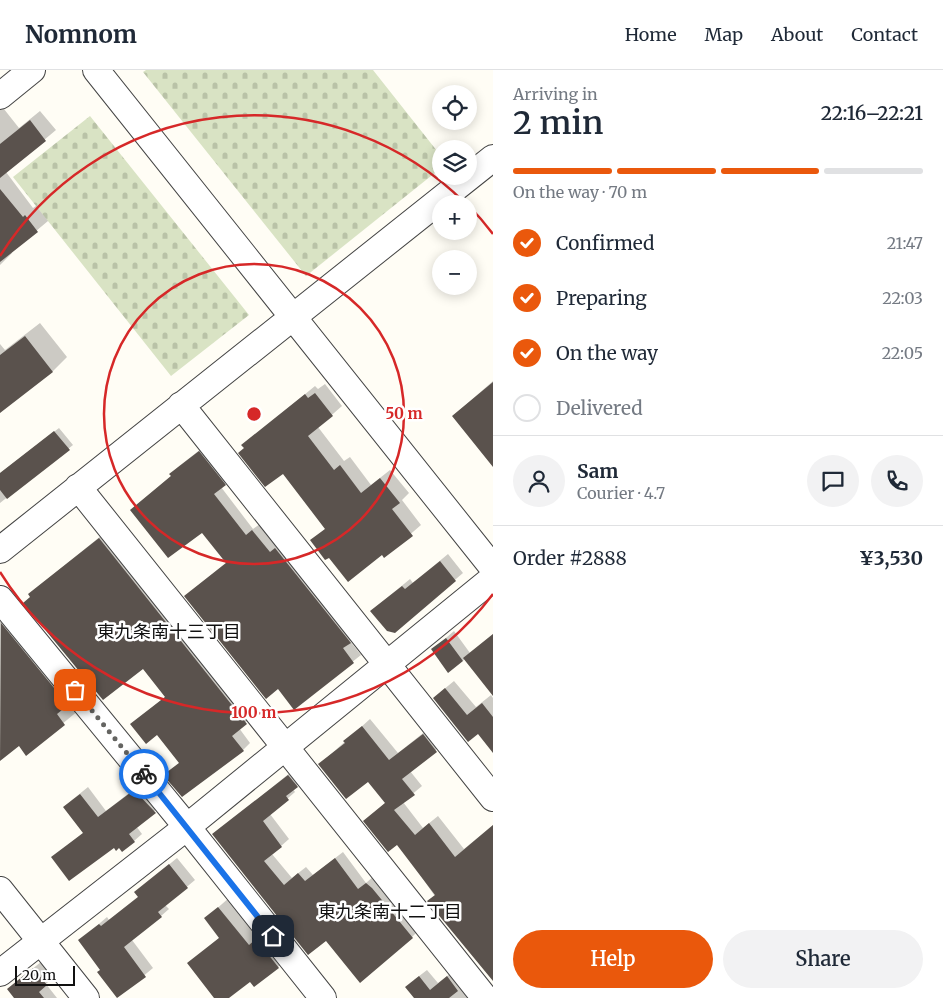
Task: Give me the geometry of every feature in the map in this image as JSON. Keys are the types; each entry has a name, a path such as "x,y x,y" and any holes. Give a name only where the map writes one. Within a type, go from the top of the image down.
{"street":[{"path":"0,96 32,70"},
{"path":"108,74 294,318 493,568"},
{"path":"0,550 493,158"},
{"path":"181,405 493,798"},
{"path":"78,488 485,998"},
{"path":"0,973 187,827 388,666 493,578"},
{"path":"0,599 187,827 323,998"},
{"path":"0,890 42,940 86,998"}],"green space":[{"path":"146,70 373,70 432,145 432,175 306,276 143,72"},
{"path":"90,116 249,315 171,376 13,177"}],"building":[{"path":"30,120 46,141 0,178 0,144"},
{"path":"0,189 23,217 25,215 38,232 0,262"},
{"path":"25,336 53,372 0,413 0,355"},
{"path":"493,382 493,467 452,416"},
{"path":"315,393 333,416 308,436 334,470 340,465 361,493 380,478 400,503 392,509 413,536 384,558 382,555 348,582 329,558 325,560 310,540 325,529 283,474 265,487 238,453 244,448 241,445 305,394 308,398"},
{"path":"54,431 70,450 7,499 0,490 0,473"},
{"path":"199,451 226,485 214,494 246,535 252,530 270,552 275,548 351,643 343,648 354,663 294,710 278,689 266,699 184,596 226,563 202,533 168,558 130,510 171,476 169,474"},
{"path":"99,538 247,724 232,736 244,751 182,797 163,775 179,763 157,735 146,744 130,724 165,697 143,669 103,700 23,603 30,597 28,594"},
{"path":"440,561 456,581 395,633 387,631 370,611 402,586 405,589"},
{"path":"1,623 68,705 57,714 65,725 26,756 19,746 0,761"},
{"path":"493,634 493,696 463,658"},
{"path":"446,638 463,661 448,673 431,649"},
{"path":"445,688 467,715 482,703 493,717 493,753 478,734 468,742 433,698"},
{"path":"362,726 389,760 423,734 437,752 402,779 415,795 394,810 415,835 429,823 455,857 493,825 493,981 427,901 435,895 397,845 388,852 363,821 385,803 368,782 346,799 318,764 345,743 343,741"},
{"path":"288,775 298,787 286,796 289,800 263,821 282,847 264,861 284,885 298,873 305,881 335,858 358,889 366,883 372,888 413,938 360,983 326,941 308,955 212,834"},
{"path":"134,790 156,813 129,834 135,842 122,852 119,848 116,851 114,848 69,881 51,857 83,833 63,807 80,794 98,817"},
{"path":"169,864 188,888 158,912 162,917 124,947 146,977 117,998 97,972 100,970 78,940 99,924 101,926 138,897 134,892"},
{"path":"218,907 249,945 256,939 279,968 254,987 250,982 229,998 214,998 187,963 219,938 204,918"},
{"path":"33,968 47,985 39,992 44,998 14,998 7,989"},
{"path":"419,976 430,990 447,976 458,991 449,998 414,998 405,987"}],"way so far":[{"path":"75,690 144,774"}],"district":[{"name":"東九条南十三丁目","path":"169,632"},
{"name":"東九条南十二丁目","path":"390,912"}],"route":[{"path":"144,774 273,936"}]}
